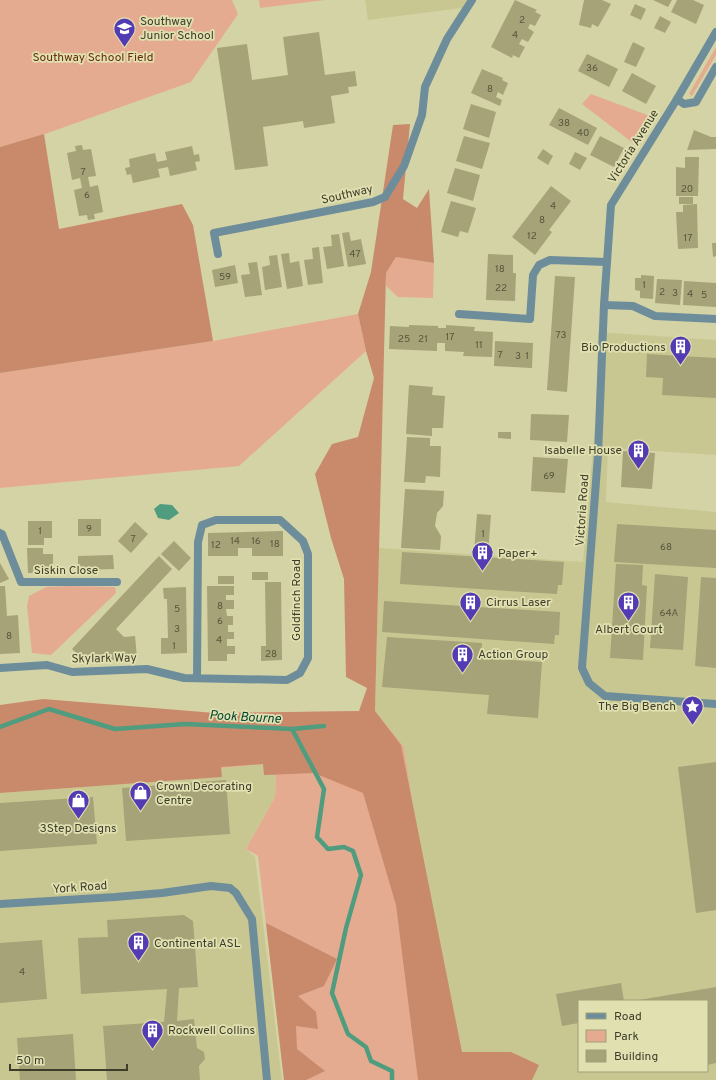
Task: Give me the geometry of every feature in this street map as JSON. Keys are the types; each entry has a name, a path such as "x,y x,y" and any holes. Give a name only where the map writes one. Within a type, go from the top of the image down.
{"street":[{"name":"Southway","path":"218,254 214,234 373,202 385,196 404,166 422,115 425,87 447,38 472,0"},
{"name":"Victoria Avenue","path":"611,205 677,99 716,32"},
{"path":"677,99 684,104 696,102 716,67"},
{"name":"Victoria Road","path":"611,205 604,305 596,486 582,668 589,683 605,696 716,704"},
{"path":"459,314 530,319 533,275 539,265 550,260 607,262"},
{"path":"604,305 633,306 654,316 716,319"},
{"name":"Goldfinch Road","path":"184,678 287,680 300,673 308,658 308,554 303,541 280,520 216,520 202,525 198,542 197,678"},
{"name":"Siskin Close","path":"0,533 2,534 21,582 117,582"},
{"name":"Skylark Way","path":"0,668 48,665 72,672 147,669 184,678"},
{"name":"York Road","path":"0,904 162,893 211,886 230,888 236,894 252,919 267,1080"}],"shaded area":[{"path":"365,0 467,0 462,8 368,20"},
{"path":"410,124 403,199 417,208 429,189 434,263 396,257 386,273 375,711 401,745 462,1052 511,1052 539,1065 532,1080 418,1080 396,905 363,793 314,773 264,775 263,764 221,767 222,777 0,793 0,705 43,699 215,713 359,711 367,688 346,677 344,579 331,538 315,474 332,444 358,437 374,378 366,351 358,314 371,272 393,125"},
{"path":"44,134 59,229 182,204 193,225 213,341 0,373 0,147"},
{"path":"598,332 716,340 716,455 608,448 606,502 716,512 716,1080 454,1080 375,711 379,548 583,562 596,414"},
{"path":"160,504 172,505 179,513 169,520 158,518 154,509"},
{"path":"263,764 264,775 276,775 275,797 246,849 255,857 282,1080 0,1080 0,793 221,777 221,768"},
{"path":"266,923 337,959 324,986 298,996 316,1012 318,1029 296,1026 297,1049 325,1071 306,1080 284,1080"}],"green space":[{"name":"Southway School Field","path":"0,0 232,0 238,14 191,82 45,134 0,147"},
{"path":"259,0 325,0 260,8"},
{"path":"716,47 716,55 692,96 689,94"},
{"path":"591,94 650,116 633,143 582,104"},
{"path":"396,257 434,263 433,298 398,297 386,286 386,273"},
{"path":"358,314 366,351 239,466 0,488 0,373 213,341"},
{"path":"46,587 115,587 116,593 51,655 32,653 27,606 29,596"},
{"path":"375,711 404,747 454,1080 284,1080 258,856 246,849 275,797 276,775 264,775 263,764 221,768 215,713"}],"building":[{"path":"515,0 537,10 535,12 541,15 535,26 530,24 528,28 534,32 528,42 522,39 519,44 525,47 519,58 513,55 512,58 491,47"},
{"path":"584,0 602,0 611,4 598,27 592,24 591,28 579,25"},
{"path":"653,0 672,0 668,7"},
{"path":"677,0 693,0 704,5 696,24 671,12"},
{"path":"635,4 646,9 641,20 630,15"},
{"path":"660,16 671,22 665,33 654,28"},
{"path":"319,32 325,75 355,71 357,86 348,87 349,93 331,96 335,123 304,128 303,121 263,127 268,166 235,170 217,48 247,44 252,80 288,75 283,37"},
{"path":"633,42 645,48 636,67 624,62"},
{"path":"587,54 618,69 609,87 578,71"},
{"path":"482,69 503,78 502,80 508,83 503,95 498,92 496,97 502,100 500,106 471,93"},
{"path":"632,73 656,86 646,104 622,91"},
{"path":"471,104 496,112 489,138 463,129"},
{"path":"559,108 597,128 588,145 549,125"},
{"path":"694,130 711,137 716,137 716,149 687,150"},
{"path":"464,136 490,143 482,169 456,161"},
{"path":"600,136 624,148 614,167 590,155"},
{"path":"82,145 83,150 91,149 96,176 88,177 90,187 98,185 103,212 94,214 95,219 88,220 87,215 79,216 74,190 82,188 80,178 72,180 67,153 76,151 75,146"},
{"path":"192,146 194,155 199,154 200,161 195,162 197,170 170,176 168,167 158,169 160,177 133,183 131,174 127,175 125,168 130,167 129,159 155,153 157,162 167,160 165,152"},
{"path":"543,149 553,156 548,165 537,158"},
{"path":"575,152 587,158 580,170 569,164"},
{"path":"685,157 699,157 698,196 676,196 676,167 685,168"},
{"path":"455,168 480,175 473,201 447,193"},
{"path":"551,186 571,201 549,230 552,232 535,255 512,237"},
{"path":"679,197 693,197 693,204 679,204"},
{"path":"451,201 476,208 468,233 460,231 458,237 441,232"},
{"path":"697,204 698,248 678,249 676,212 683,212 683,205"},
{"path":"349,232 351,241 361,239 366,264 348,267 342,233"},
{"path":"339,234 344,266 327,269 323,247 332,246 331,235"},
{"path":"712,243 716,243 716,256 713,257"},
{"path":"319,247 323,283 308,285 304,260 313,259 312,248"},
{"path":"289,253 290,263 299,261 303,286 287,289 281,254"},
{"path":"488,254 513,255 513,273 516,273 515,301 486,300"},
{"path":"277,255 282,287 265,290 262,267 270,265 269,256"},
{"path":"257,262 262,295 245,297 241,275 250,274 248,263"},
{"path":"235,265 238,283 215,287 212,270"},
{"path":"641,275 654,276 653,299 640,298 640,291 635,290 635,278 641,278"},
{"path":"555,276 575,277 567,392 547,390"},
{"path":"657,279 682,280 680,305 655,303"},
{"path":"684,281 716,283 716,307 683,305"},
{"path":"409,325 438,326 438,328 446,328 446,325 475,327 474,331 493,332 492,357 463,356 464,352 445,351 445,343 437,343 437,351 389,349 390,326 409,327"},
{"path":"495,341 533,343 532,368 494,366"},
{"name":"Bio Productions","path":"647,354 716,358 716,398 662,395 663,378 646,377"},
{"path":"409,385 433,387 432,395 445,396 443,428 432,428 432,436 406,434"},
{"path":"531,414 569,415 567,442 530,440"},
{"path":"498,432 511,432 511,439 498,438"},
{"path":"407,437 430,438 430,446 441,446 440,477 426,476 425,483 404,482"},
{"name":"Isabelle House","path":"623,451 655,453 652,489 621,487"},
{"path":"533,457 568,459 565,493 531,491"},
{"path":"405,489 444,491 443,506 437,513 435,526 441,536 440,550 401,548"},
{"path":"477,514 491,515 488,553 474,552"},
{"path":"78,519 101,519 101,536 78,536"},
{"path":"28,521 52,521 52,538 44,538 44,545 28,545"},
{"path":"135,522 148,534 131,553 118,541"},
{"path":"617,524 716,530 716,568 614,562"},
{"path":"283,531 283,556 252,556 252,548 238,548 238,556 208,556 208,533"},
{"path":"174,541 191,558 179,571 161,554"},
{"path":"27,548 43,548 43,554 53,554 53,573 28,573"},
{"name":"Paper+","path":"402,552 564,562 562,585 558,585 557,594 400,584"},
{"path":"113,555 114,569 78,570 78,556"},
{"path":"159,556 172,569 116,629 124,637 135,636 137,658 86,662 72,649"},
{"path":"0,563 9,579 0,583"},
{"name":"Albert Court","path":"616,564 643,565 642,585 647,586 643,660 610,658"},
{"path":"252,572 268,572 268,580 252,580"},
{"path":"655,574 688,577 683,650 650,648"},
{"path":"218,576 234,576 234,584 218,584"},
{"path":"701,577 716,578 716,668 695,666"},
{"path":"265,582 281,582 282,660 261,661 261,646 266,646"},
{"path":"0,586 5,586 7,616 18,615 20,653 0,654"},
{"path":"207,586 234,586 234,595 226,595 226,600 234,600 234,609 226,609 227,616 233,616 233,625 228,625 228,632 234,632 234,639 227,639 227,646 235,646 235,654 227,654 227,661 208,661"},
{"path":"186,587 187,653 161,654 161,638 168,638 167,599 164,599 163,588"},
{"name":"Cirrus Laser","path":"384,601 560,612 559,635 555,635 554,644 382,632"},
{"name":"Action Group","path":"387,637 482,643 481,658 542,662 538,718 487,714 489,695 382,687"},
{"path":"716,762 716,910 696,913 678,767"},
{"path":"226,780 230,834 126,841 122,788"},
{"path":"93,797 97,844 0,851 0,803"},
{"path":"184,915 193,921 198,987 179,988 177,1021 194,1019 197,1048 204,1052 205,1059 199,1066 200,1080 107,1080 103,1026 164,1022 167,989 81,994 78,938 108,937 107,920"},
{"path":"42,940 47,999 0,1003 0,943"},
{"path":"621,983 624,1000 578,1000 578,1023 562,1026 556,994"},
{"path":"716,987 716,1063 708,1065 708,1000 639,1000"},
{"path":"73,1034 76,1080 20,1080 17,1038"}],"waterway":[{"name":"Pook Bourne","path":"0,727 49,709 115,729 185,724 292,729 324,789 317,837 328,849 344,847 353,851 361,875 346,928 332,993 348,1034 366,1047 371,1061 392,1071 392,1080"},
{"path":"292,729 324,726"}],"place":[{"name":"Southway Junior School","path":"125,48"},
{"name":"Bio Productions","path":"681,366"},
{"name":"Isabelle House","path":"638,470"},
{"name":"Paper+","path":"482,572"},
{"name":"Cirrus Laser","path":"471,622"},
{"name":"Albert Court","path":"629,622"},
{"name":"Action Group","path":"462,674"},
{"name":"The Big Bench","path":"692,726"},
{"name":"Crown Decorating Centre","path":"141,812"},
{"name":"3Step Designs","path":"78,820"},
{"name":"Continental ASL","path":"138,962"},
{"name":"Rockwell Collins","path":"153,1050"}]}
